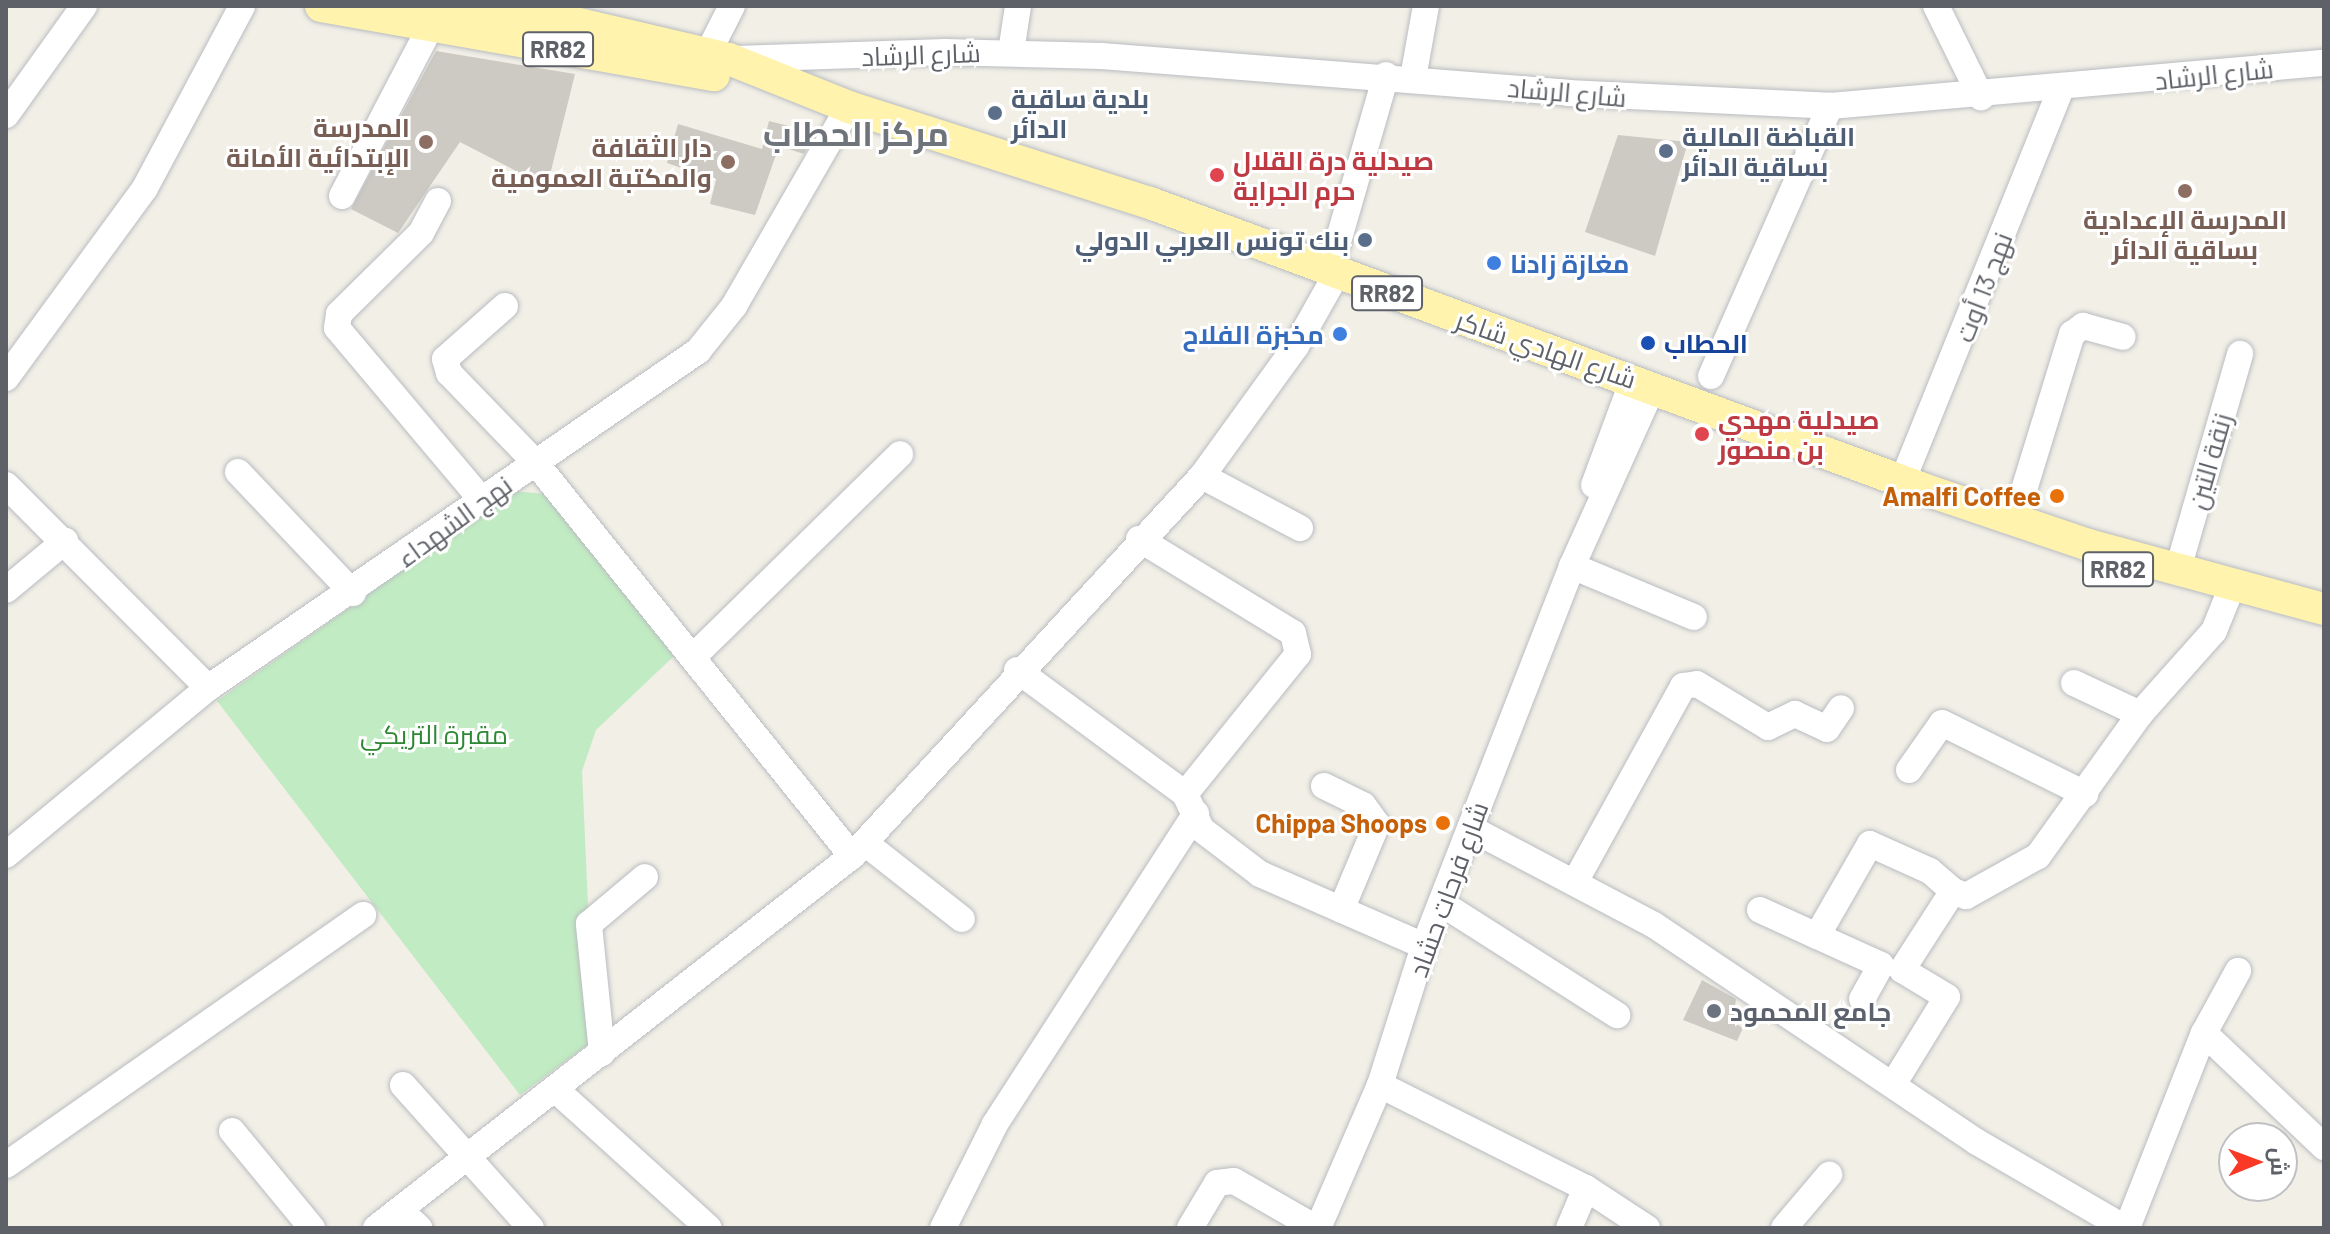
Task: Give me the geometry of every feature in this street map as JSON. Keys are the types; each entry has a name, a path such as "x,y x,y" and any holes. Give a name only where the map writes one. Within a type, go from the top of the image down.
{"main road":[{"name":"RR82","path":"338,7 571,22 796,86 849,107"},
{"name":"شارع الهادي شاكر","path":"849,107 1150,203 1333,274 1643,383 1912,486 2178,569 2324,627"},
{"name":"شارع الهادي شاكر","path":"1912,486 1950,513 2231,592 2324,609"}],"street":[{"path":"6,115 84,6"},
{"path":"6,378 145,188 242,6"},
{"path":"730,68 732,6"},
{"path":"1011,52 1018,6"},
{"path":"1413,78 1426,6"},
{"path":"1936,6 1981,97"},
{"path":"342,196 424,39 433,14"},
{"name":"شارع الرشاد","path":"730,68 810,56 1011,52 1830,106 1981,97 2324,63"},
{"path":"376,1228 410,1219 465,1162 859,850 1017,670 1202,476 1296,346 1333,274 1386,75"},
{"name":"نهج 13 أوت","path":"1912,486 2060,90"},
{"path":"1711,376 1830,106"},
{"name":"نهج الشهداء","path":"6,855 208,688 353,593 535,462 698,351 718,329 849,107"},
{"path":"438,201 421,233 339,314 337,328 482,500"},
{"path":"505,306 446,366 535,462 859,850 962,919"},
{"path":"2015,519 2072,334 2083,326 2123,337"},
{"name":"زنقة التين","path":"2178,569 2240,354"},
{"name":"شارع فرحات حشاد","path":"1317,1228 1380,1085 1424,946 1575,559 1590,495 1643,383"},
{"path":"695,655 900,454"},
{"path":"238,472 353,593"},
{"path":"1202,476 1300,528"},
{"path":"6,485 208,688"},
{"path":"943,1228 995,1124 1190,804 1298,654 1293,633 1139,539"},
{"path":"6,590 65,541"},
{"path":"1575,559 1694,617"},
{"path":"1817,936 1870,844 1930,871 1953,891 1966,896 2038,856 2140,714 2214,631 2231,592"},
{"path":"1017,670 1190,804 1201,829 1260,874 1424,946"},
{"path":"2074,683 2140,714"},
{"path":"1575,882 1683,686 1697,684 1768,727 1795,714 1827,729 1841,708"},
{"path":"1909,770 1942,723 2085,794"},
{"path":"1324,786 1363,805 1377,824 1341,910"},
{"path":"1470,828 1654,925 2029,1175 2126,1228 2204,1033 2238,971"},
{"path":"602,1053 589,924 645,877"},
{"path":"1894,1083 1947,997 1902,970 1953,891"},
{"path":"1441,903 1617,1015"},
{"path":"1760,910 1881,965 1862,999"},
{"path":"6,1165 363,915"},
{"path":"2204,1033 2324,1147"},
{"path":"403,1085 465,1162 531,1228"},
{"path":"1380,1085 1586,1188 1647,1228"},
{"path":"555,1089 709,1228"},
{"path":"232,1131 312,1228"},
{"path":"1784,1228 1829,1175"},
{"path":"1190,1228 1217,1183 1234,1181 1317,1228"},
{"path":"1569,1228 1586,1188"}],"green space":[{"name":"مقبرة التريكي","path":"515,491 544,494 675,655 596,730 582,771 594,1040 520,1095 217,701"}],"building":[{"path":"436,51 575,74 547,187 460,142 398,233 351,209"},
{"path":"769,121 815,133 804,154 779,146 755,215 710,204 716,180 667,163 678,124 762,149"},
{"path":"1618,135 1688,142 1655,256 1585,232"},
{"path":"1702,980 1736,999 1733,1022 1743,1028 1737,1041 1683,1020"}],"place":[{"name":"بلدية ساقية الدائر","path":"995,113"},
{"name":"المدرسة الإبتدائية الأمانة","path":"426,142"},
{"name":"القباضة المالية بساقية الدائر","path":"1666,151"},
{"name":"دار الثقافة والمكتبة العمومية","path":"728,162"},
{"name":"صيدلية درة القلال حرم الجراية","path":"1217,175"},
{"name":"المدرسة الإعدادية بساقية الدائر","path":"2185,191"},
{"name":"بنك تونس العربي الدولي","path":"1365,240"},
{"name":"مغازة زادنا","path":"1494,263"},
{"name":"مخبزة الفلاح","path":"1340,334"},
{"name":"الحطاب","path":"1648,343"},
{"name":"صيدلية مهدي بن منصور","path":"1702,434"},
{"name":"Amalfi Coffee","path":"2057,496"},
{"name":"Chippa Shoops","path":"1443,823"},
{"name":"جامع المحمود","path":"1714,1011"}],"district":[{"name":"مركز الحطاب","path":"856,133"}]}
